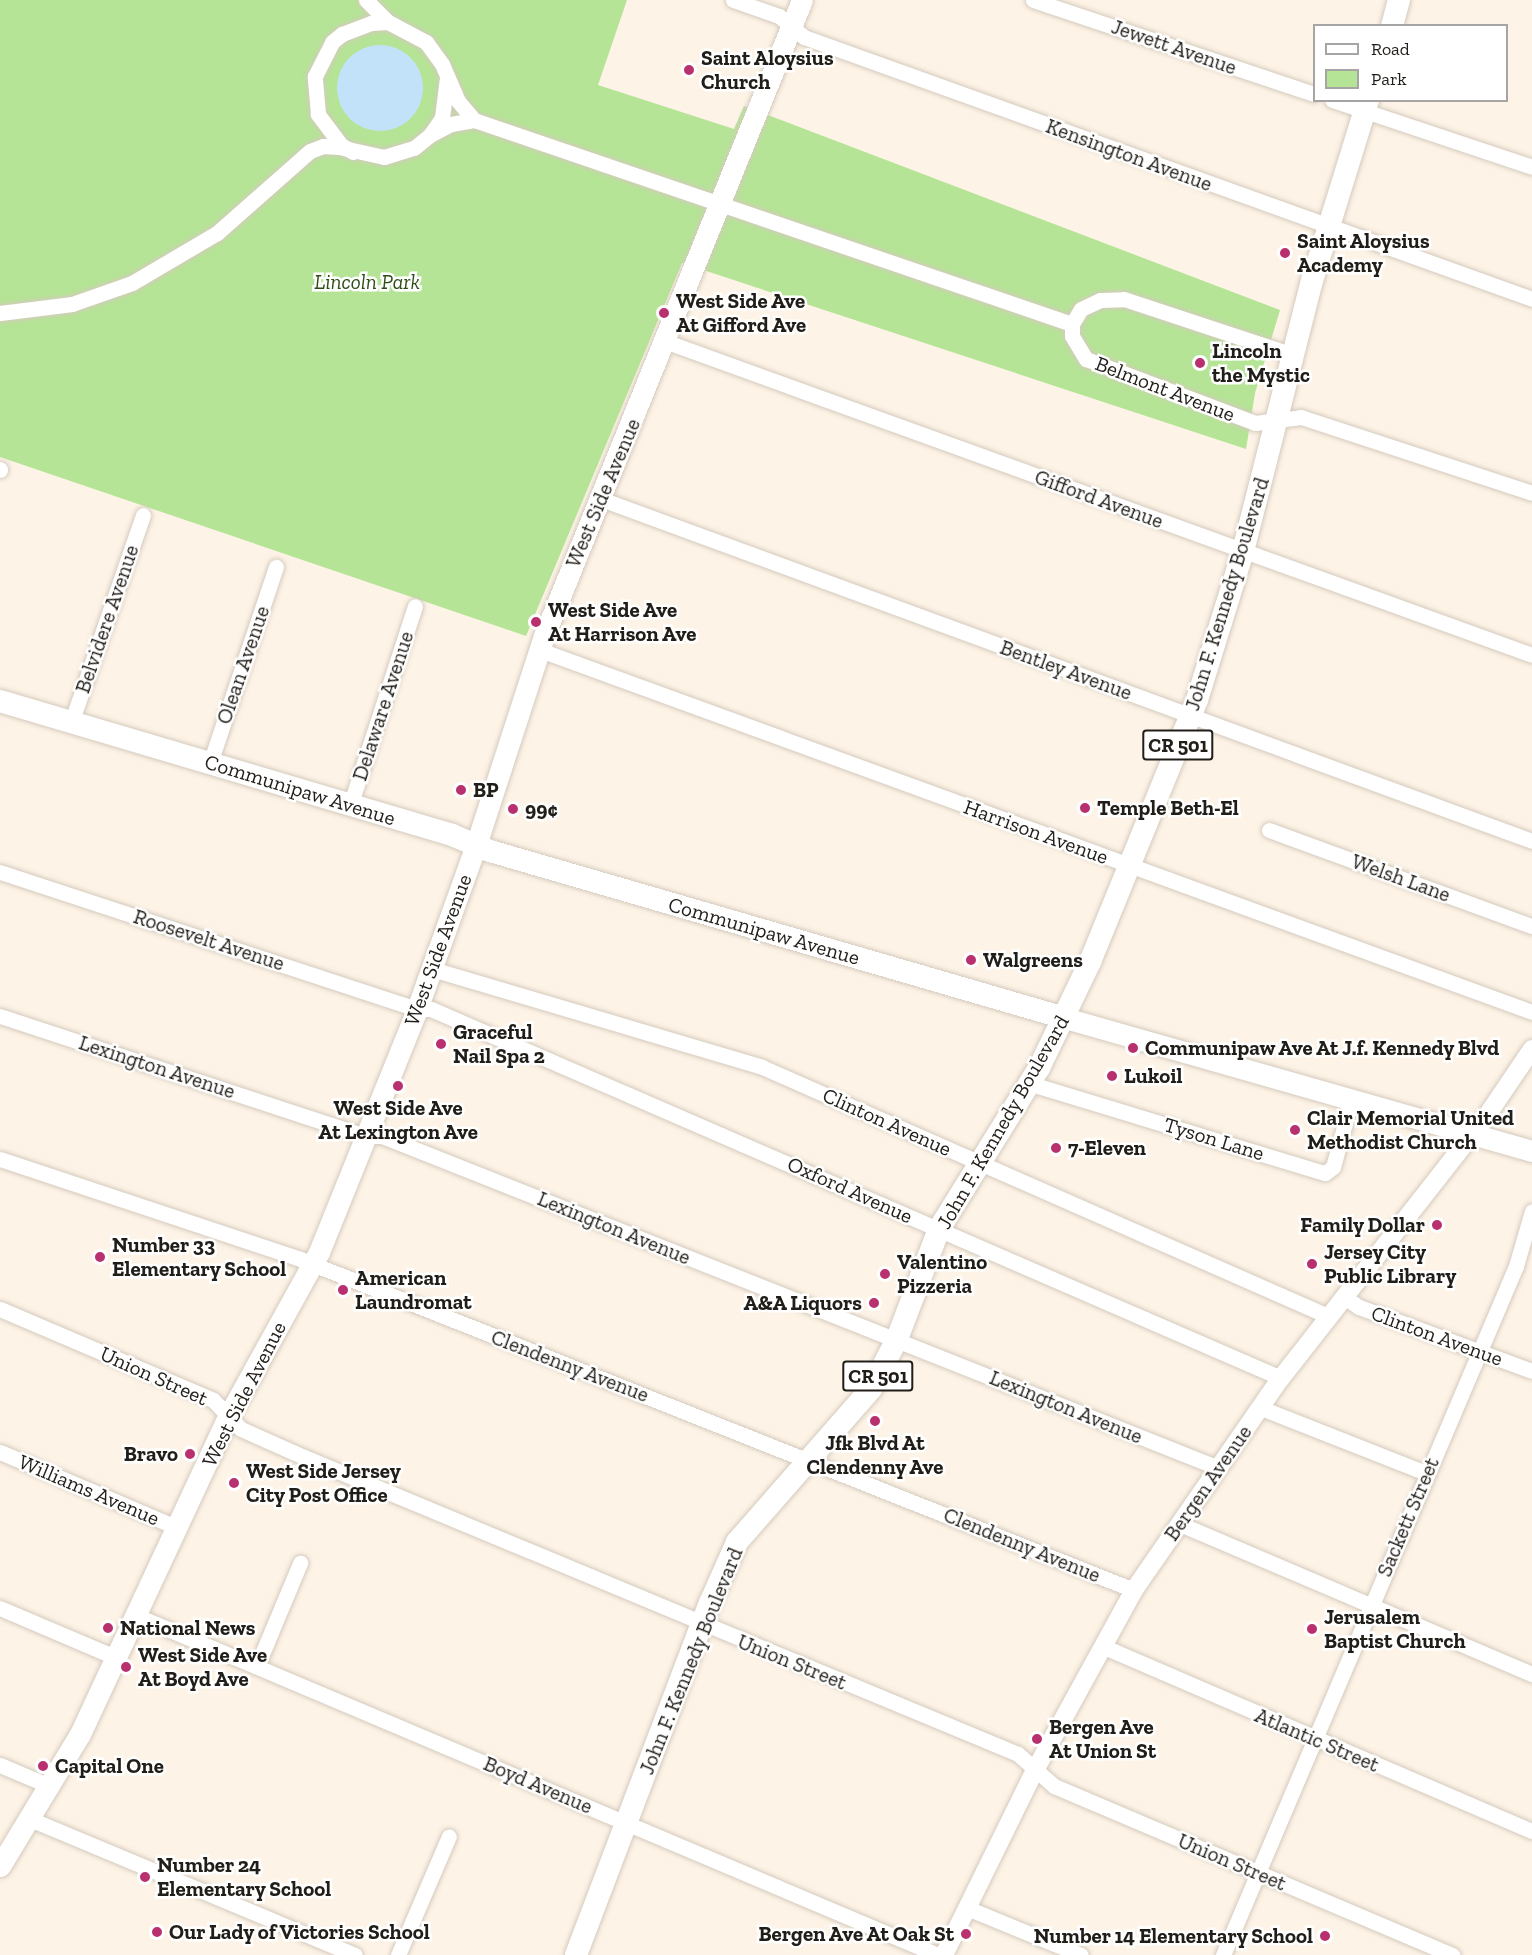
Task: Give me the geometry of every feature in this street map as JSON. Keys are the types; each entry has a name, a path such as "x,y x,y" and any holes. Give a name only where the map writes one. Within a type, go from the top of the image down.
{"main road":[{"name":"West Side Avenue","path":"0,1866 52,1787 117,1658 230,1415 312,1265 432,969 476,845 540,650 667,342 802,0"},
{"path":"1393,24 1399,0"},
{"name":"John F. Kennedy Boulevard","path":"576,1955 701,1624 737,1542 871,1389 897,1340 939,1229 1065,1018 1190,715 1243,551 1279,419 1293,355 1367,106"},
{"name":"Communipaw Avenue","path":"0,701 476,845 1351,1101 1532,1151"}],"street":[{"path":"366,0 388,22 426,42 474,120"},
{"name":"Kensington Avenue","path":"733,0 779,16 804,37 1532,299"},
{"name":"Jewett Avenue","path":"1033,0 1313,94"},
{"path":"353,152 341,145 318,114 315,76 332,42 342,34 371,23 388,22"},
{"path":"430,135 445,108 446,77"},
{"path":"1344,102 1367,106 1532,167"},
{"path":"0,313 72,304 132,283 217,233 310,151 323,146 374,157 394,156 414,148 430,135 451,124 474,120 1072,324 1081,309 1100,300 1124,299 1293,355"},
{"name":"Belmont Avenue","path":"1072,324 1072,336 1086,359 1255,423 1301,417 1532,493"},
{"name":"Gifford Avenue","path":"667,342 1532,655"},
{"name":"Bentley Avenue","path":"601,499 1532,841"},
{"name":"Belvidere Avenue","path":"71,723 143,516"},
{"name":"Olean Avenue","path":"210,763 276,567"},
{"name":"Delaware Avenue","path":"350,806 415,606"},
{"name":"Harrison Avenue","path":"540,650 1532,1012"},
{"name":"Welsh Lane","path":"1269,830 1532,926"},
{"name":"Roosevelt Avenue","path":"0,872 417,1009"},
{"name":"Clinton Avenue","path":"432,969 762,1067 1328,1316"},
{"name":"Oxford Avenue","path":"417,1009 431,1009 547,1057 1281,1378"},
{"name":"Lexington Avenue","path":"0,1016 364,1136 382,1136 1219,1468"},
{"name":"Bergen Avenue","path":"944,1955 1034,1772 1134,1590 1281,1378 1472,1134 1532,1049"},
{"name":"Tyson Lane","path":"1028,1083 1325,1173 1333,1167 1351,1101"},
{"name":"Clendenny Avenue","path":"0,1159 312,1265 808,1459 1134,1590"},
{"name":"Sackett Street","path":"1223,1955 1478,1350 1516,1266 1532,1211"},
{"name":"Clinton Avenue","path":"1343,1296 1359,1307 1532,1371"},
{"name":"Union Street","path":"0,1309 199,1393 230,1415 241,1429 701,1624 1018,1754 1034,1772 1054,1786 1257,1874 1454,1955"},
{"path":"1261,1408 1426,1473"},
{"name":"Williams Avenue","path":"0,1452 178,1528"},
{"path":"1180,1524 1532,1674"},
{"path":"257,1666 300,1563"},
{"path":"0,1608 117,1658"},
{"name":"Boyd Avenue","path":"137,1616 938,1955"},
{"name":"Atlantic Street","path":"1102,1646 1532,1831"},
{"path":"0,1765 52,1787"},
{"path":"30,1819 355,1955"},
{"path":"398,1955 449,1836"},
{"path":"967,1908 1082,1955"}],"green space":[{"name":"Lincoln Park","path":"0,0 627,0 598,85 734,129 744,106 1280,310 1255,393 1246,449 682,263 526,636 0,457"}],"water":[{"path":"380,45 404,52 416,64 423,88 416,112 404,124 380,131 356,124 344,112 337,88 344,64 356,52"}],"place":[{"name":"Saint Aloysius Church","path":"689,70"},
{"name":"Saint Aloysius Academy","path":"1285,253"},
{"name":"West Side Ave At Gifford Ave","path":"664,313"},
{"name":"Lincoln the Mystic","path":"1200,363"},
{"name":"West Side Ave At Harrison Ave","path":"536,622"},
{"name":"BP","path":"461,790"},
{"name":"Temple Beth-El","path":"1085,808"},
{"name":"99¢","path":"513,809"},
{"name":"Walgreens","path":"971,960"},
{"name":"Graceful Nail Spa 2","path":"441,1044"},
{"name":"Communipaw Ave At J.f. Kennedy Blvd","path":"1133,1048"},
{"name":"Lukoil","path":"1112,1076"},
{"name":"West Side Ave At Lexington Ave","path":"398,1086"},
{"name":"Clair Memorial United Methodist Church","path":"1295,1130"},
{"name":"7-Eleven","path":"1056,1148"},
{"name":"Family Dollar","path":"1437,1225"},
{"name":"Number 33 Elementary School","path":"100,1257"},
{"name":"Jersey City Public Library","path":"1312,1264"},
{"name":"Valentino Pizzeria","path":"885,1274"},
{"name":"American Laundromat","path":"343,1290"},
{"name":"A&A Liquors","path":"874,1303"},
{"name":"Jfk Blvd At Clendenny Ave","path":"875,1421"},
{"name":"Bravo","path":"190,1454"},
{"name":"West Side Jersey City Post Office","path":"234,1483"},
{"name":"National News","path":"108,1628"},
{"name":"Jerusalem Baptist Church","path":"1312,1629"},
{"name":"West Side Ave At Boyd Ave","path":"126,1667"},
{"name":"Bergen Ave At Union St","path":"1037,1739"},
{"name":"Capital One","path":"43,1766"},
{"name":"Number 24 Elementary School","path":"145,1877"},
{"name":"Our Lady of Victories School","path":"157,1932"},
{"name":"Bergen Ave At Oak St","path":"966,1934"},
{"name":"Number 14 Elementary School","path":"1325,1936"}]}
